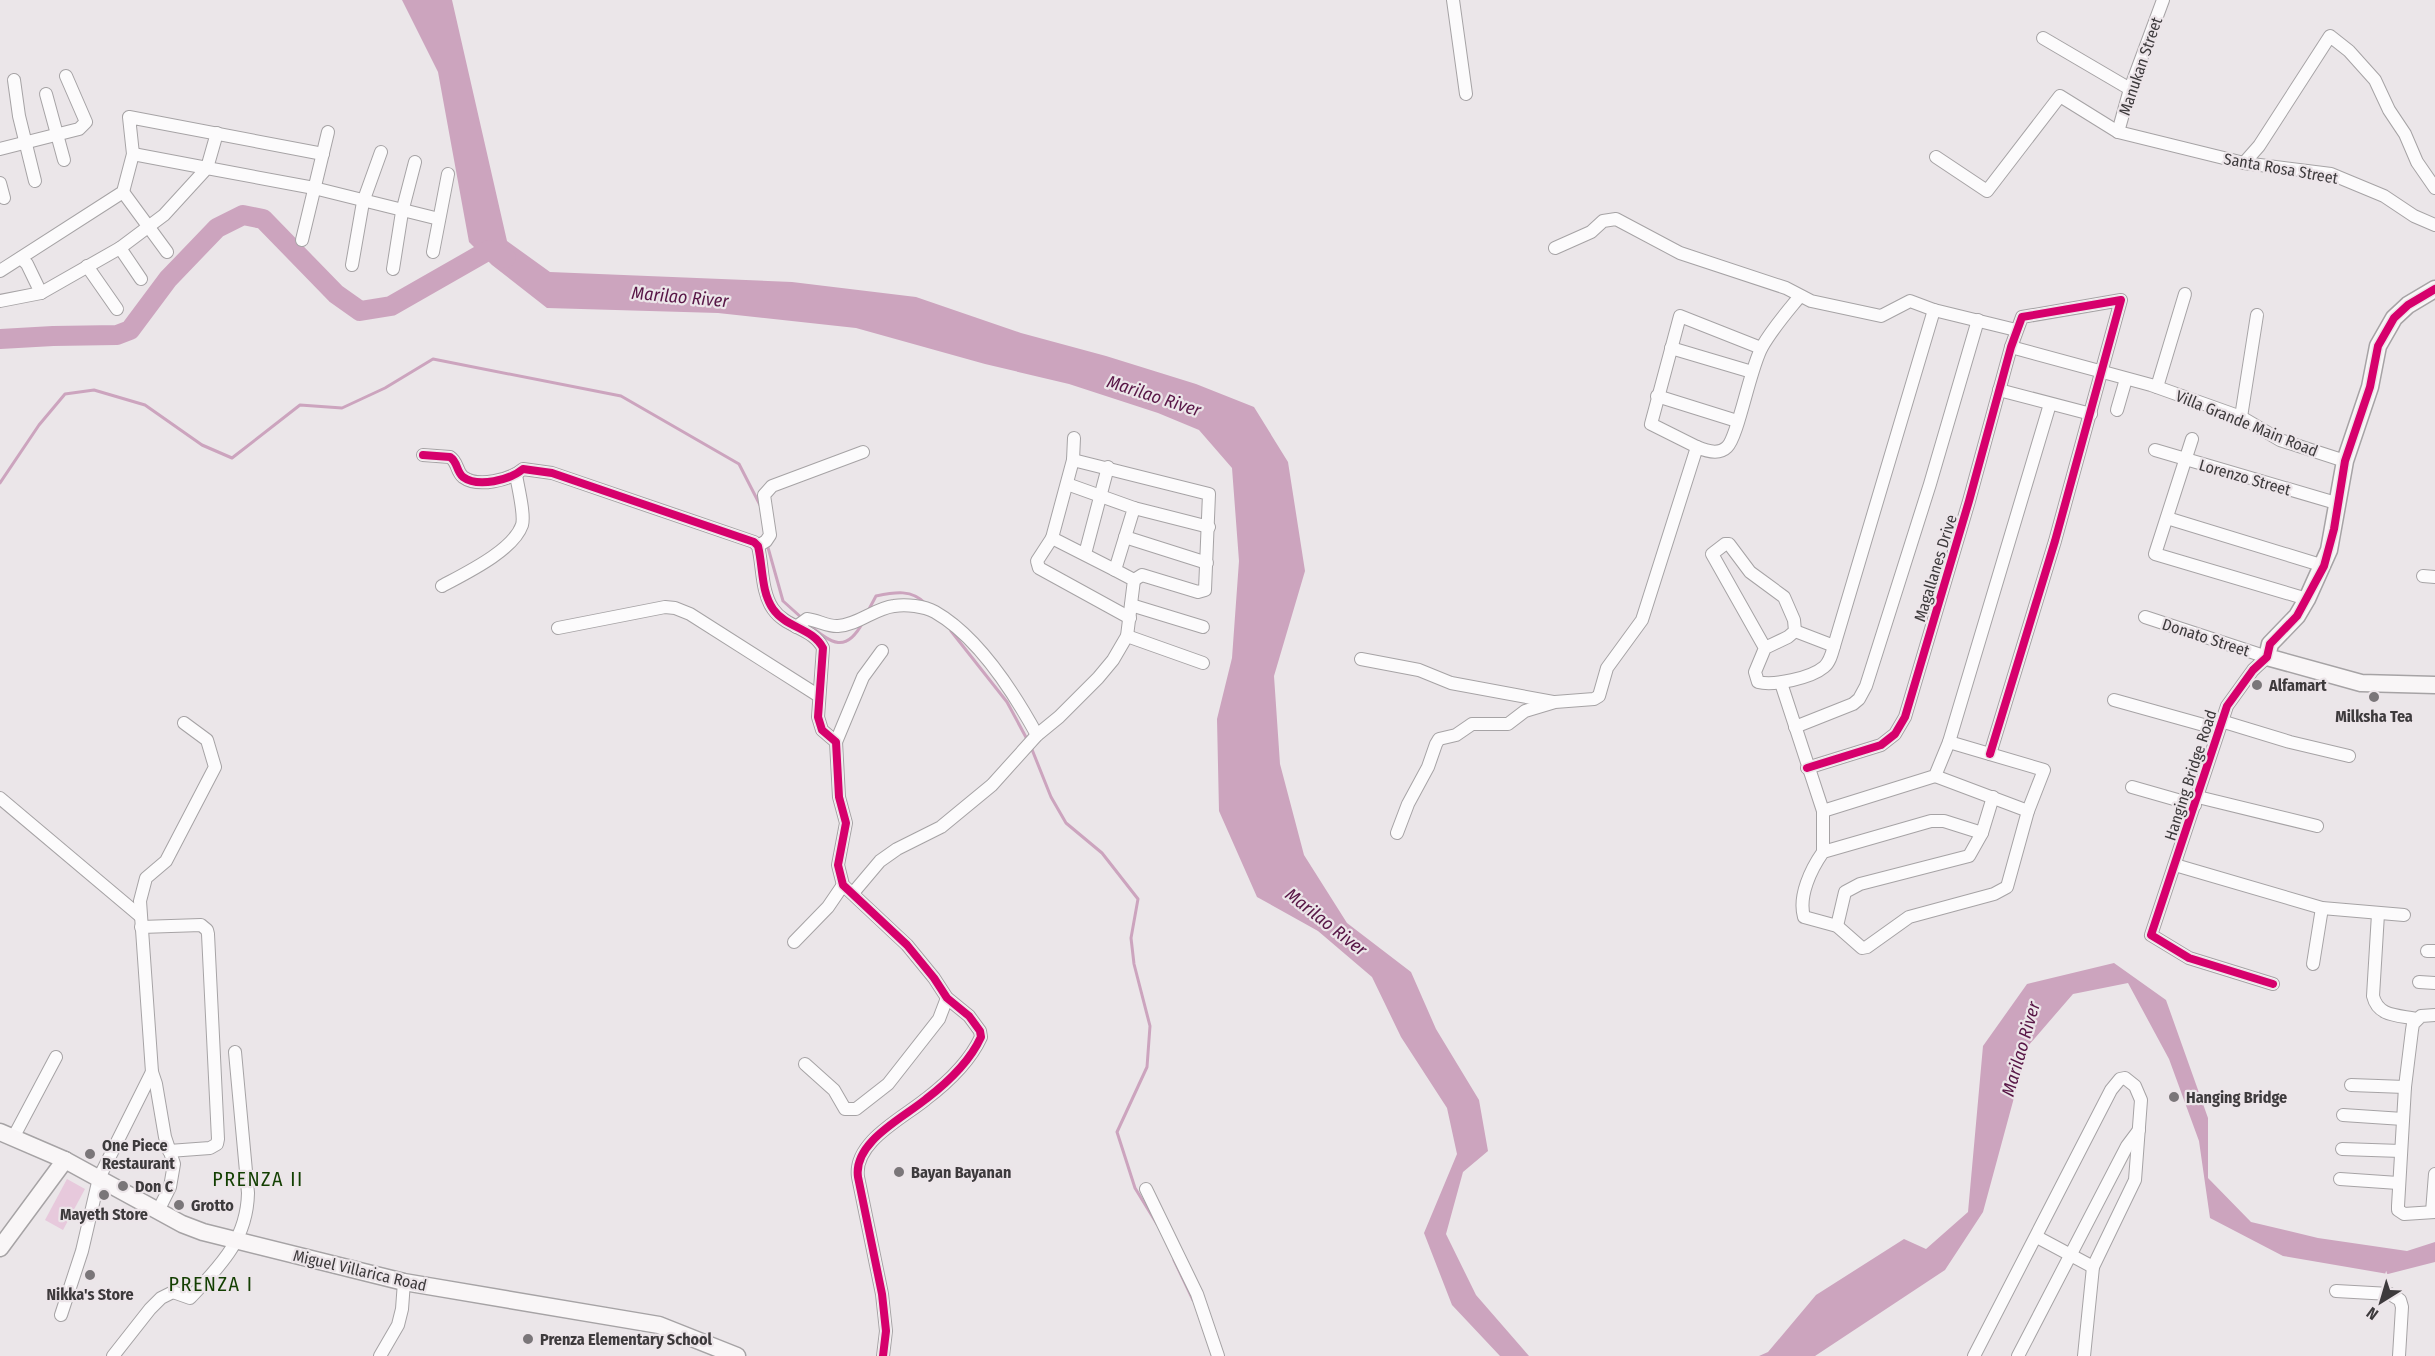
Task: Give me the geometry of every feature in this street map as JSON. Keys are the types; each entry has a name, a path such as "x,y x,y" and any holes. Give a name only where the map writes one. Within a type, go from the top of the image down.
{"main road":[{"name":"Hanging Bridge Road","path":"2267,657 2270,644 2297,616 2324,566 2345,461 2370,387 2378,346 2383,335 2394,318 2408,305 2435,289"},
{"path":"2267,657 2361,683 2435,686"},
{"name":"Miguel Villarica Road","path":"6,1135 65,1160 158,1211 203,1232 404,1282 659,1325 738,1356"},
{"path":"0,1248 65,1160"}],"street":[{"path":"1453,0 1466,94"},
{"name":"Manukan Street","path":"2118,132 2130,89 2163,0"},
{"path":"2244,163 2259,146 2330,36 2357,59 2375,80 2388,110 2405,134 2417,162 2435,188"},
{"path":"2043,38 2130,89"},
{"path":"0,149 79,129 86,122 66,76"},
{"path":"14,80 19,116 35,181"},
{"path":"46,94 64,160"},
{"name":"Santa Rosa Street","path":"1936,157 1987,191 2060,96 2118,132 2244,163 2331,174 2384,196 2414,216 2435,225"},
{"path":"0,271 123,192 133,154 129,117 323,154"},
{"path":"302,240 328,132"},
{"path":"0,301 41,293 120,248 150,227 207,168 217,133"},
{"path":"352,265 363,202 381,152"},
{"path":"133,154 314,188 402,212 439,219"},
{"path":"393,269 402,212 415,162"},
{"path":"433,252 448,174"},
{"path":"0,183 4,198"},
{"path":"123,192 166,252"},
{"path":"1555,248 1591,232 1603,221 1616,219 1680,253 1765,280 1811,302 1881,316 1910,301 1935,310 2016,330"},
{"path":"120,248 141,279"},
{"path":"21,258 27,264 41,293"},
{"path":"87,266 117,309"},
{"path":"2157,387 2185,294"},
{"path":"1761,348 1680,316 1651,424 1708,451 1725,449 1730,444 1761,348 1800,296"},
{"name":"Magallanes Drive","path":"1807,768 1881,745 1895,734 1902,723 1969,501 2016,330 2022,317 2121,300 2103,372"},
{"path":"1795,631 1765,648 1755,672 1758,682 1781,683 1813,673 1826,666 1935,310"},
{"path":"2241,417 2258,315"},
{"path":"1795,727 1853,704 1859,699 1866,686 1930,484 1978,320"},
{"name":"Villa Grande Main Road","path":"2011,347 2157,387 2241,417 2280,440 2345,461"},
{"path":"1671,348 1752,372"},
{"path":"1990,754 2055,541 2103,372"},
{"path":"2117,410 2126,379"},
{"path":"1999,390 2091,414"},
{"path":"1658,396 1737,421"},
{"path":"1935,776 1949,742 2050,404"},
{"path":"1074,438 1073,460 1067,484 1052,538 1037,561 1039,568 1130,618"},
{"path":"2192,439 2155,554 2307,599"},
{"path":"1397,833 1439,739 1456,735 1472,724 1508,724 1525,711 1555,702 1594,699 1599,696 1607,668 1642,620 1697,447"},
{"name":"Lorenzo Street","path":"2155,450 2336,503"},
{"path":"758,546 766,542 770,535 764,495 766,490 863,452"},
{"path":"423,454 454,459 460,474 474,482 502,479 516,475 523,469 552,472 749,540 758,546 767,597 771,607 782,619 819,640 823,648 818,717 822,730 836,742"},
{"path":"1073,460 1209,494 1206,586 1202,592 1142,575 1134,580"},
{"path":"1085,554 1108,467"},
{"path":"441,586 498,554 519,531 523,519 516,475"},
{"path":"1067,484 1134,508 1209,527"},
{"path":"1115,570 1134,508"},
{"path":"2168,518 2324,566"},
{"path":"1125,537 1207,563"},
{"path":"1052,538 1134,580"},
{"path":"1765,648 1729,581 1712,556 1725,544 1729,544 1750,572 1784,597 1794,620 1795,631"},
{"path":"1729,581 1750,572"},
{"path":"854,893 880,861 897,849 941,827 992,785 1032,740 1098,678 1113,660 1127,636 1134,580"},
{"path":"1131,605 1203,627"},
{"path":"558,628 665,606 675,608 690,614 819,696"},
{"path":"796,627 807,619 836,627 847,625 893,606 913,606 933,611 956,627 976,648 1021,706 1032,740"},
{"name":"Donato Street","path":"2145,617 2267,657"},
{"path":"1795,631 1834,645"},
{"path":"1127,636 1203,663"},
{"path":"882,651 863,676 836,742 838,797 846,823 838,865 843,885 907,945 947,998 969,1016 981,1036 978,1043 945,1083 924,1101 891,1122 862,1157 857,1168 882,1294 886,1331 883,1356"},
{"name":"Hanging Bridge Road","path":"2267,657 2233,696 2219,725 2151,935 2189,958 2273,984"},
{"path":"1361,659 1419,670 1451,683 1555,702"},
{"path":"1781,683 1823,811 1823,852"},
{"path":"2114,700 2349,756"},
{"path":"158,1211 174,1176 174,1164 169,1151 152,1072 140,922 143,883 166,861 215,767 207,740 184,723"},
{"path":"1949,742 2044,770 2028,811 2011,878 2002,891 1909,917 1867,948 1862,948 1837,926 1804,917 1802,912 1807,882 1815,862 1823,852 1931,821 1944,821 1982,833"},
{"path":"1823,811 1935,776 2028,811"},
{"path":"2132,787 2317,826"},
{"path":"1837,926 1845,892 1860,884 1962,860 1969,856 1982,833 1993,797"},
{"path":"0,798 140,922 201,925 207,930 218,1139 214,1147 210,1148 169,1151"},
{"path":"2175,865 2322,908 2404,915"},
{"path":"794,942 828,907 843,885"},
{"path":"2313,964 2322,908"},
{"path":"2378,914 2373,996 2375,1005 2384,1013 2417,1019"},
{"path":"2420,982 2435,983"},
{"path":"805,1064 834,1090 845,1109 856,1109 888,1084 939,1019 947,998"},
{"path":"2435,1015 2421,1016 2412,1029 2398,1183 2400,1212 2408,1214 2434,1212 2435,1174"},
{"path":"113,1356 161,1298 173,1292 190,1298 227,1258 237,1240 248,1203 248,1193 236,1052"},
{"path":"6,1135 56,1057"},
{"path":"61,1315 82,1251 99,1178 152,1072"},
{"path":"1974,1356 2111,1090 2120,1079 2131,1081 2141,1100 2135,1180 2093,1268 2084,1356"},
{"path":"2351,1084 2405,1087"},
{"path":"2343,1115 2403,1119"},
{"path":"2018,1356 2127,1146 2139,1130"},
{"path":"2342,1149 2401,1151"},
{"path":"2340,1179 2398,1183"},
{"path":"1146,1189 1197,1294 1218,1356"},
{"path":"2037,1237 2093,1268"},
{"path":"380,1356 398,1325 404,1282"},
{"path":"2336,1291 2390,1294 2400,1300 2402,1307 2399,1356"}],"shaded area":[{"path":"67,1179 85,1189 63,1230 45,1220"}],"water":[{"name":"Marilao River","path":"402,0 452,0 507,241 550,272 792,282 916,297 1021,333 1196,384 1254,407 1288,462 1305,571 1274,676 1280,764 1304,855 1347,923 1411,972 1436,1029 1479,1100 1488,1151 1463,1172 1446,1234 1476,1295 1529,1356 1500,1356 1452,1305 1424,1233 1457,1154 1447,1108 1401,1037 1372,977 1318,931 1257,897 1219,811 1217,719 1232,658 1239,561 1232,468 1199,430 1158,413 1069,384 985,364 856,328 718,313 547,308 492,265 469,242 438,72"},
{"name":"Marilao River","path":"2114,963 2166,1000 2208,1118 2208,1178 2251,1222 2318,1238 2407,1251 2435,1242 2435,1262 2388,1274 2283,1256 2210,1218 2199,1141 2169,1059 2128,983 2073,994 2028,1046 1983,1212 1945,1270 1815,1356 1759,1356 1768,1352 1816,1295 1904,1239 1926,1249 1968,1212 1983,1046 2027,984"}],"waterway":[{"path":"0,339 117,335 130,330 168,279 217,228 243,215 263,219 336,294 360,311 391,306 489,250 506,258"},
{"path":"0,483 39,425 65,394 94,390 145,405 202,445 232,458 300,405 342,408 385,388 433,359 621,396 739,464 760,505"},
{"path":"767,544 783,601 803,619"},
{"path":"868,611 876,596 890,593 909,594 926,604"},
{"path":"808,624 831,641 844,642 851,639 863,622"},
{"path":"951,631 1007,702 1028,741"},
{"path":"1031,747 1051,797 1066,823 1102,853 1138,899 1131,938 1134,964 1150,1026 1147,1067 1117,1132 1135,1188 1157,1224"},
{"path":"1174,1260 1193,1300"}],"cycle path":[{"path":"2273,984 2189,958 2151,935 2227,706 2253,670 2267,657 2270,644 2297,616 2324,566 2334,529 2345,461 2370,387 2378,346 2394,318 2408,305 2435,289"},
{"path":"1807,768 1881,745 1895,734 1905,717 1969,501 2011,347 2022,317 2121,300 2055,541 1990,754"},
{"path":"423,455 450,457 463,477 477,482 502,479 523,469 552,473 754,542 758,546 766,595 773,609 785,620 813,636 823,648 818,717 822,730 836,742 839,797 846,823 838,865 843,885 907,945 947,998 969,1016 980,1031 981,1037 971,1055 950,1079 871,1142 859,1164 858,1177 882,1294 886,1331 883,1356"}],"place":[{"name":"Alfamart","path":"2257,685"},
{"name":"Milksha Tea","path":"2374,697"},
{"name":"Hanging Bridge","path":"2174,1097"},
{"name":"One Piece Restaurant","path":"90,1154"},
{"name":"Bayan Bayanan","path":"899,1172"},
{"name":"Don C","path":"123,1186"},
{"name":"Mayeth Store","path":"104,1195"},
{"name":"Grotto","path":"179,1205"},
{"name":"Nikka's Store","path":"90,1275"},
{"name":"Prenza Elementary School","path":"528,1339"}],"district":[{"name":"PRENZA II","path":"258,1179"},
{"name":"PRENZA I","path":"211,1284"}]}
